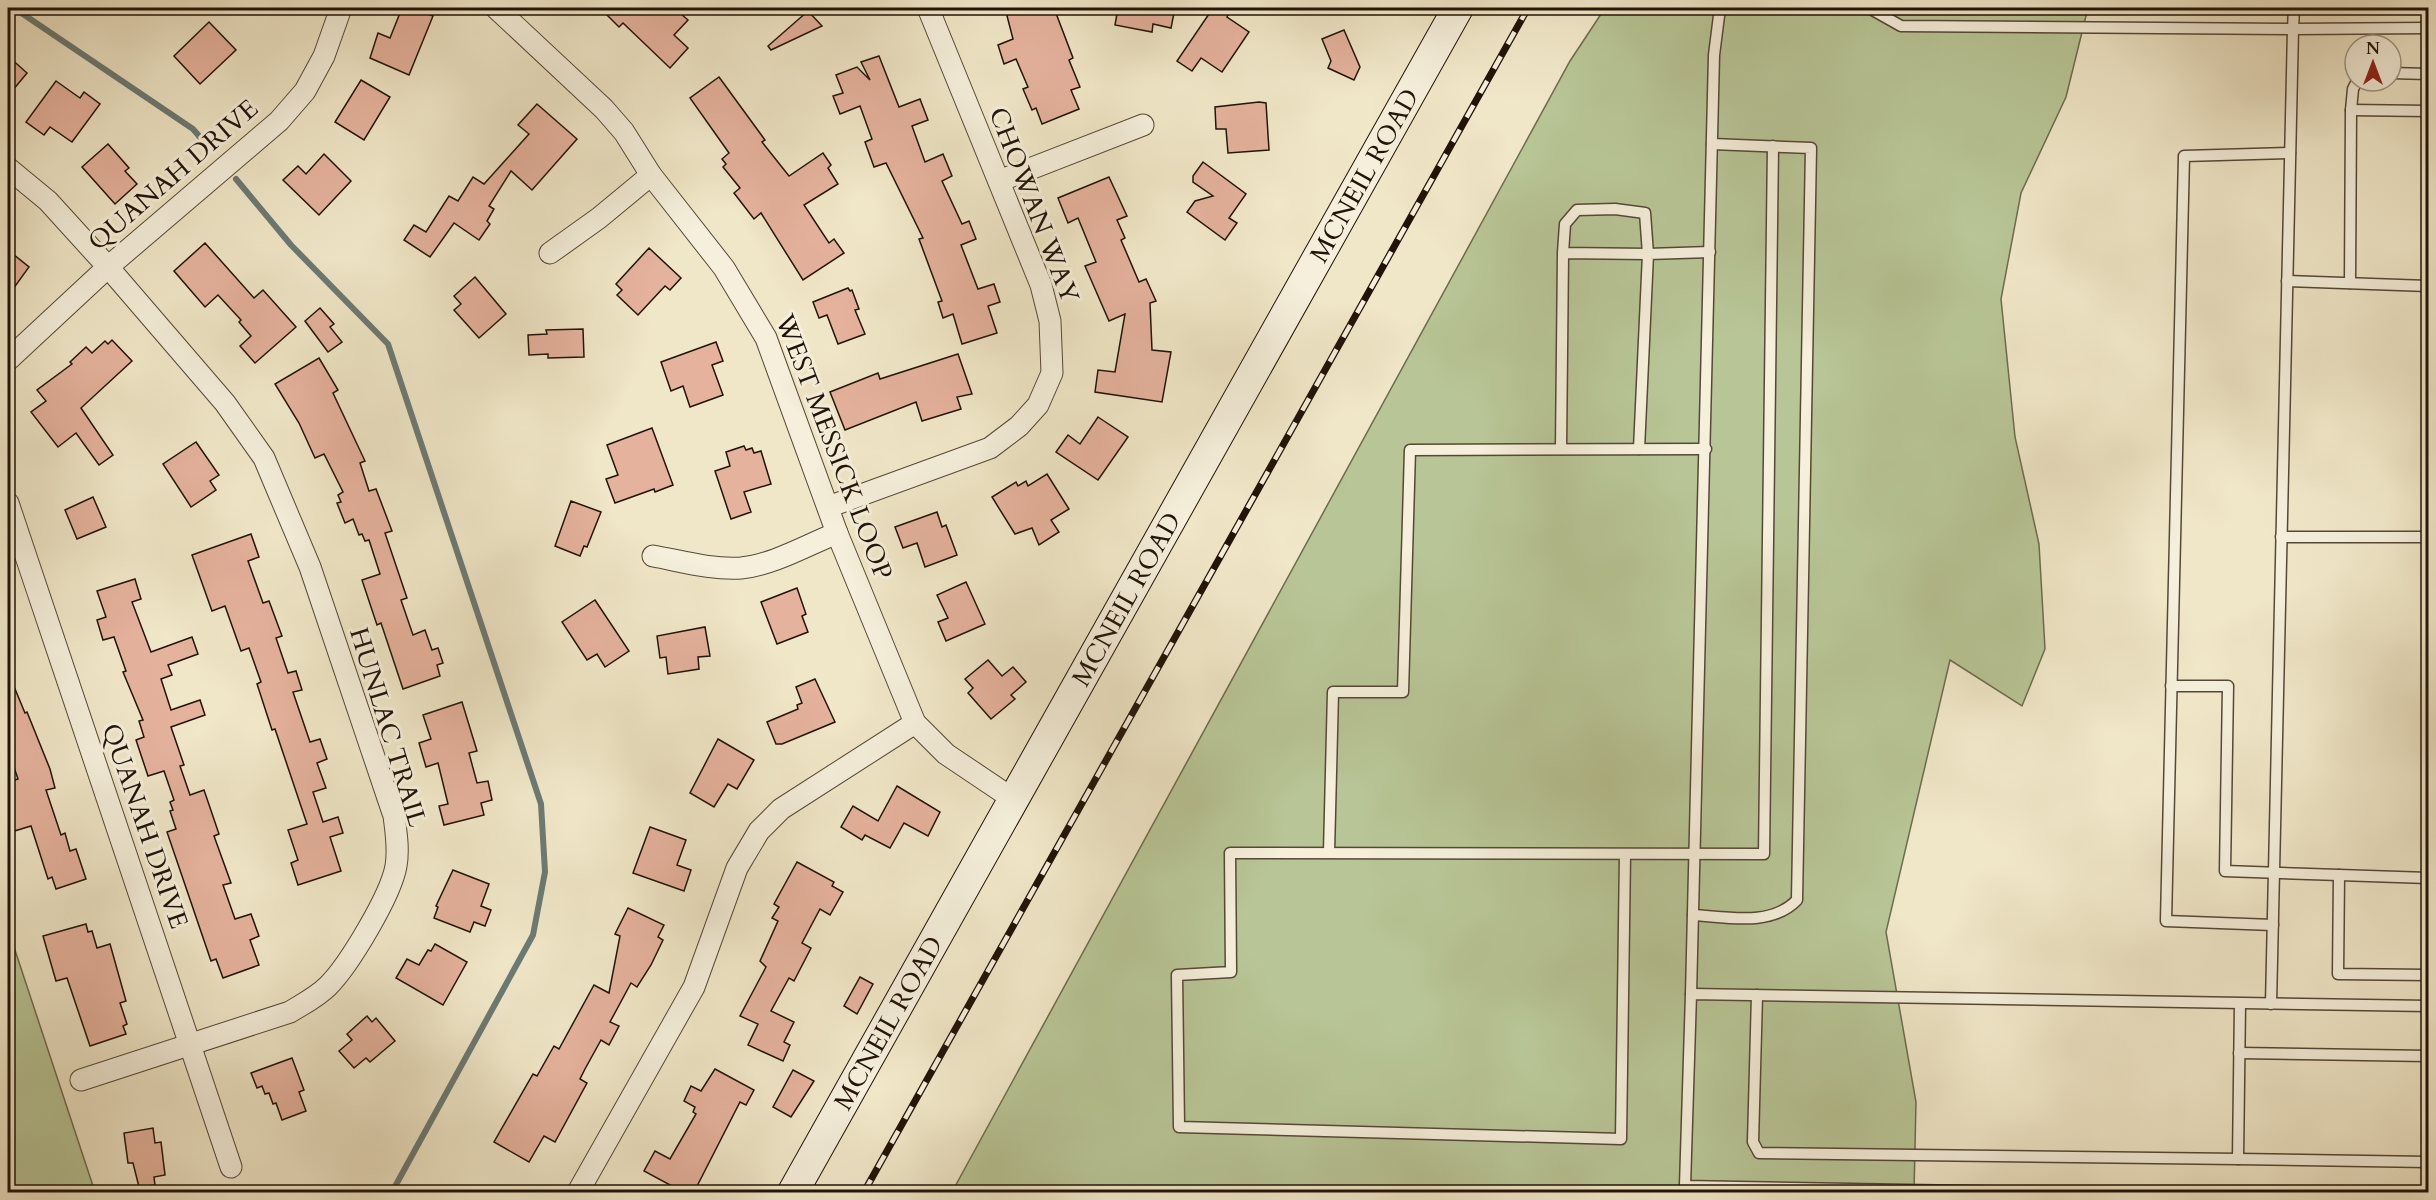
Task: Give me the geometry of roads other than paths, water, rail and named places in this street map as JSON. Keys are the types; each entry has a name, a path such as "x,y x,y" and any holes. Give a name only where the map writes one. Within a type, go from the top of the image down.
{"main road":[{"name":"MCNEIL ROAD","path":"793,1192 1458,8"}],"street":[{"name":"QUANAH DRIVE","path":"8,360 108,267 279,121 305,91 324,56 341,8"},
{"name":"WEST MESSICK LOOP","path":"496,8 604,109 624,132 651,175 724,268 766,338 837,533 915,723 946,754 1013,799"},
{"name":"CHOWAN WAY","path":"828,507 990,448 1019,426 1038,405 1052,374 1048,309 1041,285 928,8"},
{"path":"999,181 1143,125"},
{"name":"HUNLAC TRAIL","path":"8,168 48,201 108,267 225,403 264,458 310,567 394,816 398,840 397,864 391,887 340,972 327,986 290,1012 81,1080"},
{"path":"550,253 599,218 651,175"},
{"name":"QUANAH DRIVE","path":"8,503 231,1167"},
{"path":"653,556 721,568 743,567 764,562 837,533"},
{"path":"578,1192 694,987 737,868 753,838 781,809 915,723"}],"lane":[{"path":"1719,8 1714,55 1706,449 1685,1186 2024,1192"},
{"path":"1869,8 1901,26 2428,28"},
{"path":"2271,1004 2294,8"},
{"path":"2403,74 2428,74"},
{"path":"2350,283 2353,93"},
{"path":"2351,110 2428,111"},
{"path":"1693,915 1760,919 1785,912 1797,900 1811,148 1712,144"},
{"path":"1625,854 1621,1139 1179,1127 1177,975 1231,972 1230,853 1764,854 1773,146"},
{"path":"2273,925 2166,921 2184,156 2290,153"},
{"path":"1561,449 1565,224 1577,210 1615,209 1645,213 1648,254 1639,449"},
{"path":"1563,253 1710,252"},
{"path":"2287,281 2428,286"},
{"path":"1329,852 1333,692 1403,692 1410,450 1706,449"},
{"path":"2281,537 2428,537"},
{"path":"2172,686 2228,686 2225,872 2428,878"},
{"path":"2339,875 2338,974 2428,975"},
{"path":"1691,994 2428,1006"},
{"path":"1757,995 1754,1142 1759,1153 2428,1162"},
{"path":"2238,1159 2240,1004"},
{"path":"2239,1053 2428,1056"}],"waterway":[{"path":"14,8 193,129 205,143"},
{"path":"236,179 291,245 388,344 541,804 545,872 533,935 392,1192"}],"railway":[{"path":"864,1192 1528,8"}]}
